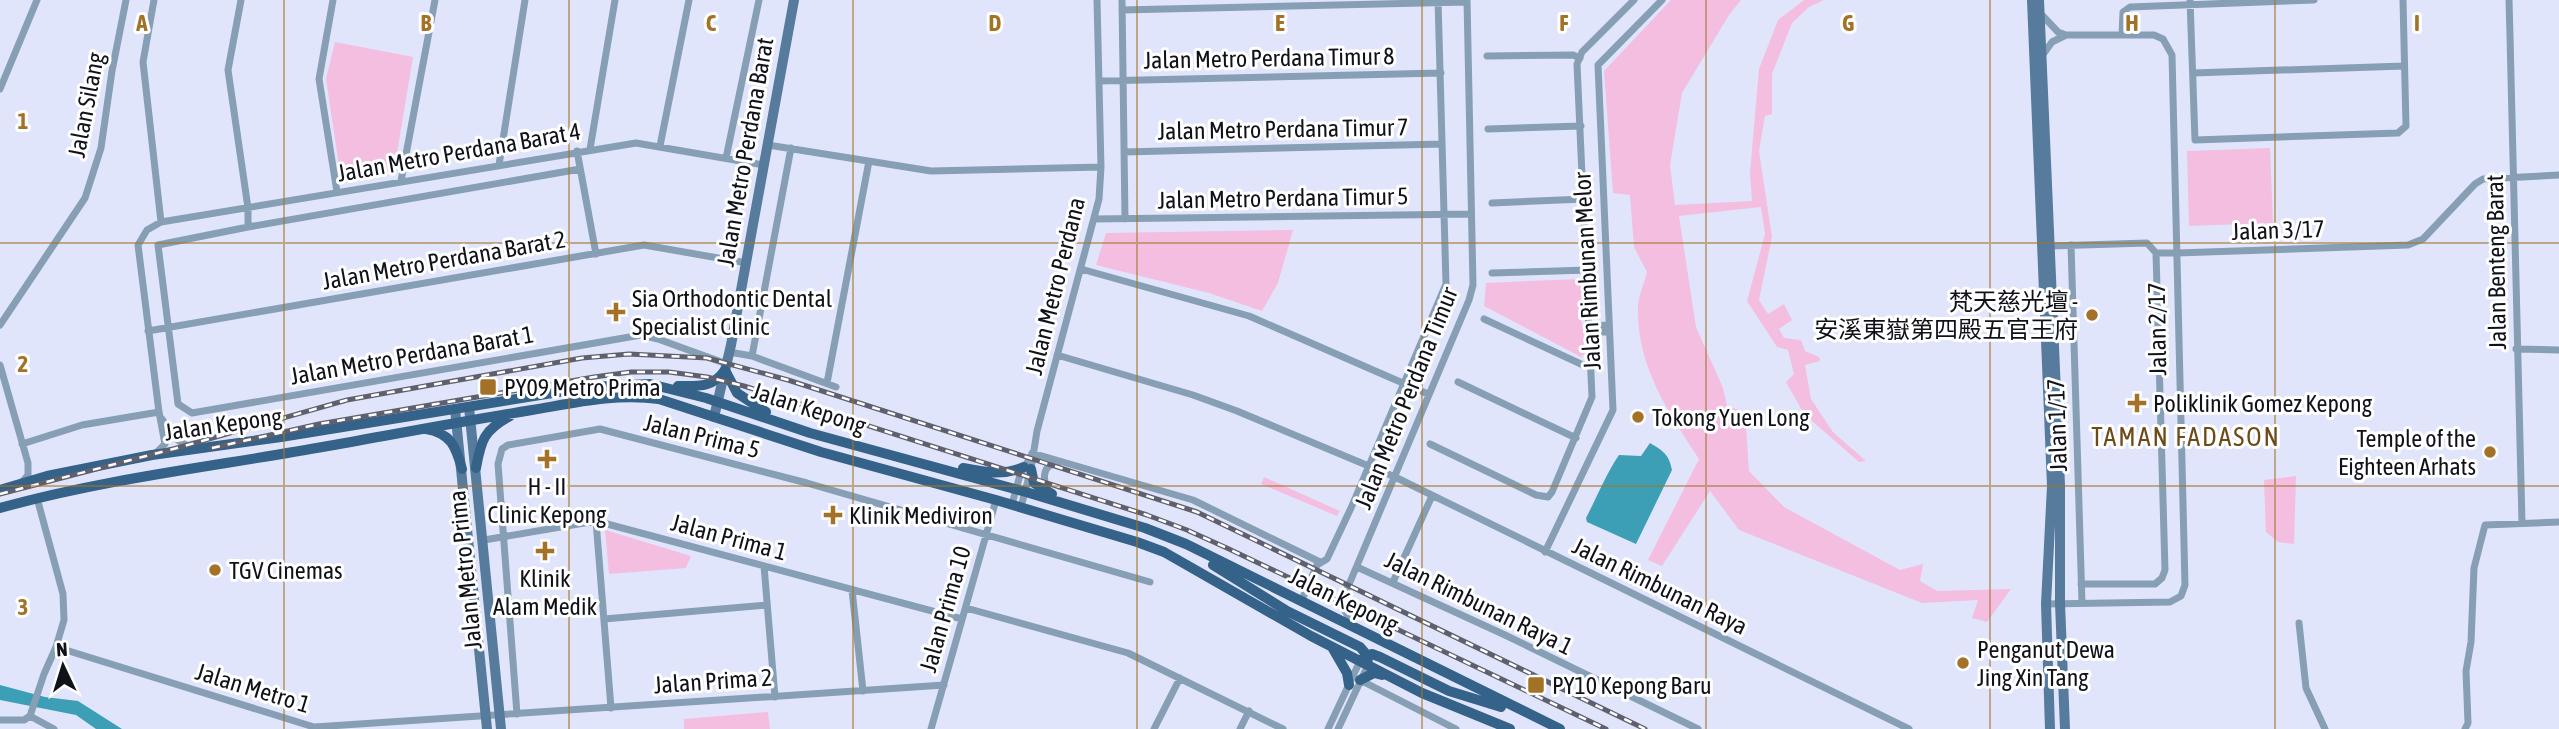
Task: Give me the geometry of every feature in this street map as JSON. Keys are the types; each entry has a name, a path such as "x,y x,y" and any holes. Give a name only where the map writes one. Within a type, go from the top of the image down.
{"main road":[{"path":"665,387 707,385 720,379 726,367"},
{"path":"726,367 737,393 784,423"},
{"name":"Jalan Kepong","path":"0,508 84,486 301,451 456,422 470,413 590,387 634,384 665,387 891,455 1021,490 1144,528 1186,544 1560,729"},
{"name":"Jalan Kepong","path":"0,490 47,476 152,455 281,438 455,410 470,413 515,412 609,397 639,396 659,399 821,452 996,500 1164,552 1332,647 1365,661 1422,693 1496,726 1510,729"},
{"path":"476,468 480,446 486,434 492,426 515,412"},
{"path":"417,429 435,430 446,435 457,449 462,470"},
{"path":"891,455 999,473 1028,468 1034,483 1076,507"},
{"path":"1186,544 1266,599 1360,647 1365,661 1380,657 1448,691 1546,722"},
{"path":"1332,647 1347,673 1349,685"},
{"path":"1360,680 1374,673 1392,677"}],"street":[{"path":"0,89 37,0"},
{"name":"Jalan Silang","path":"1,321 85,198 102,148 112,71 126,0"},
{"path":"152,455 166,444 159,412 138,245 147,230 161,222 143,62 154,0"},
{"path":"241,0 228,70 248,208 248,227 580,169"},
{"path":"333,0 319,79 337,192"},
{"path":"401,181 435,0"},
{"path":"499,165 525,0"},
{"path":"590,149 615,0"},
{"path":"660,146 689,0"},
{"path":"726,158 759,0"},
{"name":"Jalan Metro Perdana Barat","path":"714,417 747,263 794,0"},
{"name":"Jalan Metro Perdana","path":"1016,506 1095,219 1101,167 1097,0"},
{"path":"1122,0 1125,219"},
{"path":"1430,444 1536,495 1548,497 1552,492 1592,397 1577,64 1582,52 1634,0"},
{"name":"Jalan Rimbunan Melor","path":"1545,552 1613,410 1598,65 1662,0"},
{"path":"2032,0 2052,486 2046,604 2050,729"},
{"path":"2039,0 2052,246 2065,729"},
{"path":"2122,35 2123,12 2130,7 2190,2 2314,0"},
{"path":"2190,2 2195,141 2398,133 2406,126 2403,0"},
{"name":"Jalan Benteng Barat","path":"2508,0 2522,523"},
{"path":"1122,10 1467,1"},
{"name":"Jalan Metro Perdana Timur","path":"1345,594 1473,285 1467,1"},
{"path":"1301,602 1317,565 1327,559 1446,284 1438,2"},
{"path":"2040,13 2058,32 2066,35"},
{"path":"2042,56 2052,42 2066,35"},
{"name":"Jalan 2/17","path":"2046,604 2170,602 2181,596 2185,584 2172,55 2163,39 2154,35 2066,35"},
{"path":"1487,56 1573,55 1580,58"},
{"path":"2193,73 2404,66"},
{"name":"Jalan Metro Perdana Timur 8","path":"1099,81 1440,73"},
{"path":"1488,129 1581,126"},
{"name":"Jalan Metro Perdana Barat 4","path":"161,222 636,143 764,165"},
{"name":"Jalan Metro Perdana Timur 7","path":"1124,152 1443,144"},
{"path":"768,145 931,171 1101,167"},
{"path":"752,356 791,148"},
{"path":"577,151 596,254"},
{"path":"827,383 869,161"},
{"path":"2514,177 2559,176"},
{"path":"428,177 431,195"},
{"name":"Jalan 3/17","path":"2052,246 2147,243 2156,253 2177,253 2408,245 2423,239 2474,184 2483,179 2514,177"},
{"path":"1492,203 1584,198"},
{"name":"Jalan Metro Perdana Timur 5","path":"1095,219 1471,214"},
{"name":"Jalan Metro Perdana Barat 1","path":"248,227 162,243 157,248 178,404 192,413 641,335 658,339 726,367"},
{"name":"Jalan Metro Perdana Barat 2","path":"148,331 644,245 747,263"},
{"name":"Jalan 1/17","path":"2071,245 2082,603"},
{"path":"2081,584 2155,584 2165,570 2156,253"},
{"path":"1081,269 1249,316 1428,394"},
{"path":"1492,273 1588,270"},
{"path":"1590,312 1608,311"},
{"path":"1485,319 1583,365 1591,365"},
{"path":"1590,329 1609,328"},
{"path":"2516,349 2559,350"},
{"path":"729,352 752,356 836,387"},
{"name":"Jalan Rimbunan Raya","path":"1057,355 1193,395 1395,477 1909,729"},
{"path":"0,365 28,463 28,475 19,485"},
{"path":"1458,382 1576,438"},
{"name":"Jalan Metro Prima","path":"455,410 487,729"},
{"path":"22,444 82,425 159,412"},
{"path":"159,412 174,438 195,448"},
{"name":"Jalan Metro Prima","path":"470,413 501,729"},
{"name":"Jalan Prima 5","path":"517,714 498,464 502,449 508,445 600,429 987,533"},
{"path":"1032,453 1193,500 1320,562"},
{"path":"28,463 35,472 47,476"},
{"path":"1051,494 1044,480 1047,468 1053,463 1066,464"},
{"path":"1393,582 1432,496"},
{"path":"19,729 29,716 64,620 63,594 37,498"},
{"name":"Jalan Prima 10","path":"931,729 996,500"},
{"path":"596,521 611,708"},
{"name":"Jalan Prima 1","path":"484,540 596,521 962,619"},
{"path":"2465,729 2468,723 2466,671 2474,568 2485,525 2559,522"},
{"path":"987,533 1150,582"},
{"path":"764,566 775,696"},
{"name":"Jalan Rimbunan Raya 1","path":"1357,567 1698,729"},
{"path":"852,590 863,691"},
{"path":"1312,608 1332,608 1339,604 1345,594"},
{"path":"1345,594 1343,608 1357,630"},
{"path":"604,619 767,605"},
{"path":"966,608 1128,653 1283,729"},
{"path":"2299,623 2306,688 2325,729"},
{"name":"Jalan Metro 1","path":"56,646 306,726 485,717"},
{"path":"1338,729 1360,680 1365,661"},
{"path":"1328,729 1349,685 1365,661"},
{"path":"1154,729 1180,678"},
{"path":"1360,680 1456,729"},
{"name":"Jalan Prima 2","path":"485,717 944,685"},
{"path":"1240,729 1249,711"},
{"path":"1,723 29,716 54,729"}],"shaded area":[{"path":"1671,0 1741,0 1682,93 1670,165 1675,205 1752,201 1750,173 1759,69 1778,20 1804,0 1824,0 1809,7 1792,23 1772,74 1772,114 1765,116 1759,151 1772,237 1759,300 1768,314 1784,304 1792,320 1779,329 1784,338 1801,340 1805,351 1819,357 1820,361 1805,365 1811,399 1833,432 1866,461 1859,462 1804,414 1786,382 1794,374 1788,350 1777,347 1747,301 1765,234 1761,207 1679,216 1696,327 1723,388 1727,406 1745,412 1749,471 1784,507 1900,570 1923,564 1920,581 1937,591 2011,589 1987,622 1972,618 1978,600 1922,603 1739,530 1710,491 1662,566 1648,560 1699,459 1666,407 1643,350 1638,309 1647,272 1634,247 1630,195 1613,193 1604,71"},
{"path":"335,42 413,57 394,171 341,179 326,79"},
{"path":"2270,148 2273,223 2189,226 2187,151"},
{"path":"1293,230 1278,283 1262,311 1209,293 1096,265 1106,233"},
{"path":"1579,279 1584,285 1584,312 1581,320 1586,338 1586,353 1581,357 1484,306 1486,283"},
{"path":"2296,476 2294,544 2278,542 2266,532 2264,480"},
{"path":"1264,477 1340,511 1337,516 1261,484"},
{"path":"605,530 691,556 686,568 609,574"},
{"path":"768,712 770,729 684,729 684,719"}],"water":[{"path":"1650,443 1665,453 1672,470 1636,544 1587,522 1586,518 1619,455 1641,456"},
{"path":"0,685 45,697 78,701 122,729 96,729 76,715 0,700"}],"railway":[{"path":"0,494 347,400 582,358 629,354 707,358 788,380 1197,512 1645,729"},
{"path":"212,448 319,424 594,377 631,372 669,372 707,377 744,386 1187,530 1606,729"}],"place":[{"name":"Sia Orthodontic Dental Specialist Clinic","path":"616,312"},
{"name":"梵天慈光壇 - 安溪東嶽第四殿五官王府","path":"2092,315"},
{"name":"PY09 Metro Prima","path":"488,387"},
{"name":"Poliklinik Gomez Kepong","path":"2137,403"},
{"name":"Tokong Yuen Long","path":"1638,417"},
{"name":"Temple of the Eighteen Arhats","path":"2490,452"},
{"name":"H - II Clinic Kepong","path":"547,459"},
{"name":"Klinik Mediviron","path":"833,515"},
{"name":"Klinik Alam Medik","path":"545,551"},
{"name":"TGV Cinemas","path":"215,570"},
{"name":"Penganut Dewa Jing Xin Tang","path":"1963,663"},
{"name":"PY10 Kepong Baru","path":"1536,685"}],"district":[{"name":"TAMAN FADASON","path":"2186,437"}]}
